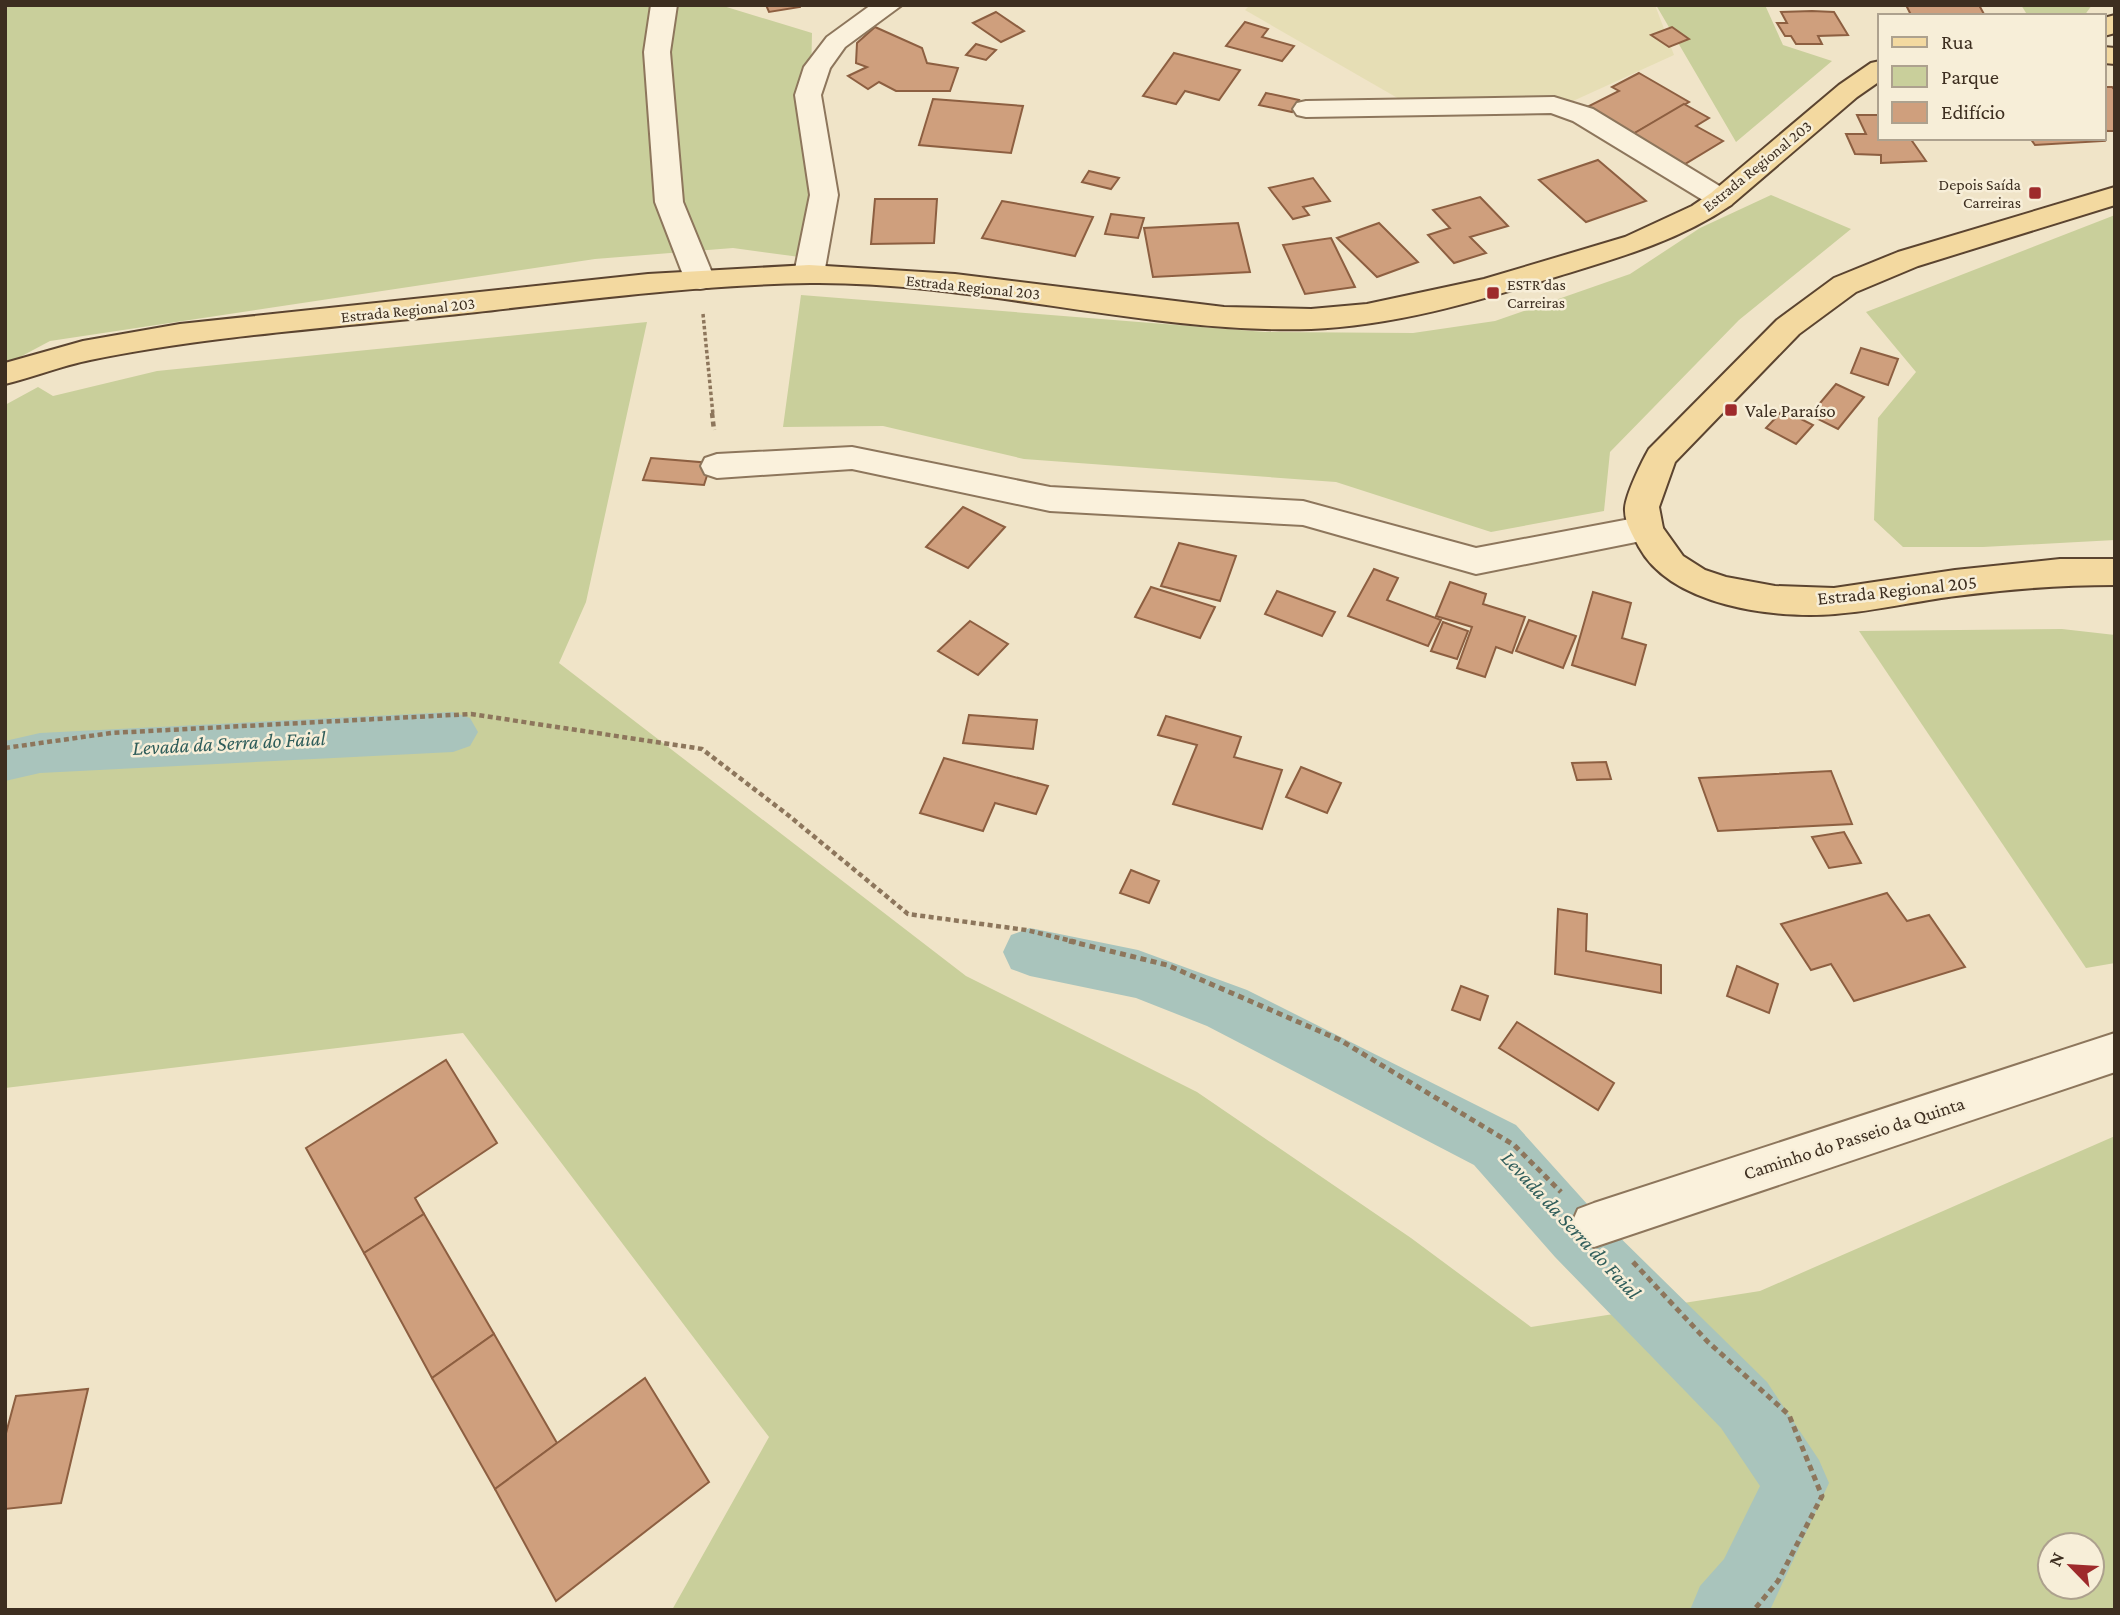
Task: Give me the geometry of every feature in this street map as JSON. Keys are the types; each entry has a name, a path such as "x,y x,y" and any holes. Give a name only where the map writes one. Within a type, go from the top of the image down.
{"main road":[{"name":"Estrada Regional 203","path":"5,374 72,354 131,341 700,280 809,274 955,284 1224,317 1311,319 1367,314 1488,288 1635,243 1702,212 1721,199 1848,91 1878,70"},
{"path":"1646,528 1642,507 1661,457 1788,327 1845,285 1908,258 2115,196"},
{"name":"Estrada Regional 205","path":"1646,528 1658,550 1671,565 1693,579 1723,590 1775,599 1834,601 2060,572 2115,572"}],"street":[{"path":"664,5 657,52 669,202 700,280"},
{"path":"809,274 824,195 808,95 817,67 836,42 867,18 890,5"},
{"path":"1306,109 1554,105 1583,114 1721,199"},
{"path":"718,466 852,458 1050,499 1303,513 1476,561 1646,528"},
{"name":"Caminho do Passeio da Quinta","path":"1594,1225 2115,1052"}],"path":[{"path":"700,280 718,466"},
{"path":"5,748 111,733 471,714 702,749 788,815 908,914 1027,930 1167,965 1340,1040 1514,1144 1639,1268 1708,1342 1788,1415 1822,1496 1778,1581 1754,1610"}],"shaded area":[{"path":"1250,5 1655,5 1674,55 1573,101 1401,100 1245,10"}],"green space":[{"path":"5,5 720,5 812,33 807,258 733,248 595,259 50,341 5,365"},
{"path":"1656,5 1765,5 1783,45 1832,61 1736,142"},
{"path":"2021,5 2092,5 2085,14 2027,14"},
{"path":"1771,195 1851,229 1739,320 1610,452 1604,511 1491,532 1336,482 1024,459 883,426 783,427 801,295 1265,332 1413,333 1495,321 1630,274 1700,228"},
{"path":"2115,215 2115,540 1983,547 1903,547 1874,520 1878,418 1916,372 1866,312"},
{"path":"647,322 586,602 559,663 966,976 1197,1092 1411,1238 1531,1327 1760,1291 2115,1136 2115,1610 672,1610 769,1437 463,1033 5,1088 5,405 38,387 53,396 157,371"},
{"path":"2062,629 2115,635 2115,963 2086,968 1859,631"}],"building":[{"path":"766,5 800,5 800,7 769,12"},
{"path":"1906,5 1979,5 1984,14 1910,14"},
{"path":"996,12 1024,31 1001,42 973,23"},
{"path":"1781,12 1834,12 1848,35 1818,36 1822,44 1796,44 1791,36 1785,36 1777,23 1787,23"},
{"path":"1245,22 1268,29 1262,37 1294,46 1282,61 1226,46"},
{"path":"875,27 922,48 927,63 958,68 950,91 896,91 879,82 868,89 848,76 867,67 856,63 857,43"},
{"path":"1672,27 1689,39 1669,47 1651,35"},
{"path":"976,44 996,50 986,60 966,55"},
{"path":"1174,53 1240,70 1219,100 1185,91 1176,104 1143,96"},
{"path":"1639,73 1689,102 1633,134 1587,107 1619,91 1612,87"},
{"path":"2106,87 2112,87 2115,90 2115,131 2107,131"},
{"path":"1266,93 1299,100 1292,112 1259,105"},
{"path":"933,99 1023,106 1011,153 919,145"},
{"path":"1684,104 1709,118 1696,126 1723,141 1685,164 1633,134"},
{"path":"1857,115 1878,115 1878,140 1911,140 1926,161 1881,163 1881,155 1855,154 1846,134 1866,134"},
{"path":"2031,140 2104,141 2035,145"},
{"path":"1598,160 1646,201 1586,222 1539,180"},
{"path":"1089,171 1119,178 1111,189 1082,182"},
{"path":"1313,178 1330,201 1303,207 1309,215 1293,219 1269,188"},
{"path":"1480,197 1508,226 1470,237 1486,253 1454,263 1428,235 1450,228 1433,210"},
{"path":"875,199 937,199 934,243 871,244"},
{"path":"1002,201 1093,217 1075,256 982,238"},
{"path":"1111,214 1144,218 1138,238 1105,234"},
{"path":"1238,223 1250,272 1153,277 1144,228"},
{"path":"1379,223 1418,262 1377,277 1337,238"},
{"path":"1331,238 1355,287 1305,294 1283,245"},
{"path":"1861,348 1898,359 1888,385 1851,373"},
{"path":"1836,384 1864,397 1838,429 1810,415"},
{"path":"1783,410 1813,425 1796,444 1766,428"},
{"path":"651,458 711,463 704,485 643,480"},
{"path":"963,507 1005,527 968,568 926,547"},
{"path":"1179,543 1236,556 1220,601 1161,586"},
{"path":"1374,569 1398,578 1387,600 1441,620 1428,646 1348,616"},
{"path":"1450,582 1486,594 1483,604 1525,617 1512,653 1496,647 1485,677 1457,668 1472,627 1436,616"},
{"path":"1151,587 1215,607 1200,638 1135,617"},
{"path":"1277,591 1335,612 1322,636 1265,614"},
{"path":"1593,592 1631,603 1622,638 1646,645 1635,685 1572,665"},
{"path":"1529,620 1576,636 1563,668 1516,651"},
{"path":"970,621 1008,644 978,675 938,651"},
{"path":"1443,622 1468,631 1457,659 1431,651"},
{"path":"969,715 1037,720 1033,749 963,743"},
{"path":"1166,716 1241,737 1234,757 1282,770 1262,829 1173,804 1197,745 1158,735"},
{"path":"944,758 1048,786 1036,814 995,803 983,831 920,813"},
{"path":"1606,762 1611,779 1577,780 1572,763"},
{"path":"1301,767 1341,783 1327,813 1286,797"},
{"path":"1831,771 1852,824 1718,831 1699,778"},
{"path":"1844,832 1861,863 1829,868 1812,837"},
{"path":"1131,870 1159,881 1149,903 1120,893"},
{"path":"1887,893 1907,921 1929,915 1965,967 1854,1001 1831,964 1811,970 1781,924"},
{"path":"1558,909 1587,914 1586,951 1661,965 1661,993 1555,974"},
{"path":"1737,966 1778,984 1769,1013 1727,996"},
{"path":"1461,986 1488,996 1480,1020 1452,1010"},
{"path":"1517,1022 1614,1083 1598,1110 1499,1048"},
{"path":"446,1060 497,1143 415,1198 424,1214 364,1253 306,1148"},
{"path":"424,1214 494,1334 432,1378 364,1253"},
{"path":"494,1334 557,1443 495,1489 432,1378"},
{"path":"645,1378 709,1482 556,1601 495,1489"},
{"path":"88,1389 61,1503 5,1509 5,1437 16,1396"}],"waterway":[{"name":"Levada da Serra do Faial","path":"5,761 40,753 453,732"},
{"name":"Levada da Serra do Faial","path":"1030,952 1138,974 1227,1008 1495,1145 1576,1236 1744,1405 1796,1483 1748,1583 1724,1610"}],"place":[{"name":"Depois Saída Carreiras","path":"2035,193"},
{"name":"ESTR das Carreiras","path":"1493,293"},
{"name":"Vale Paraíso","path":"1731,410"}]}
